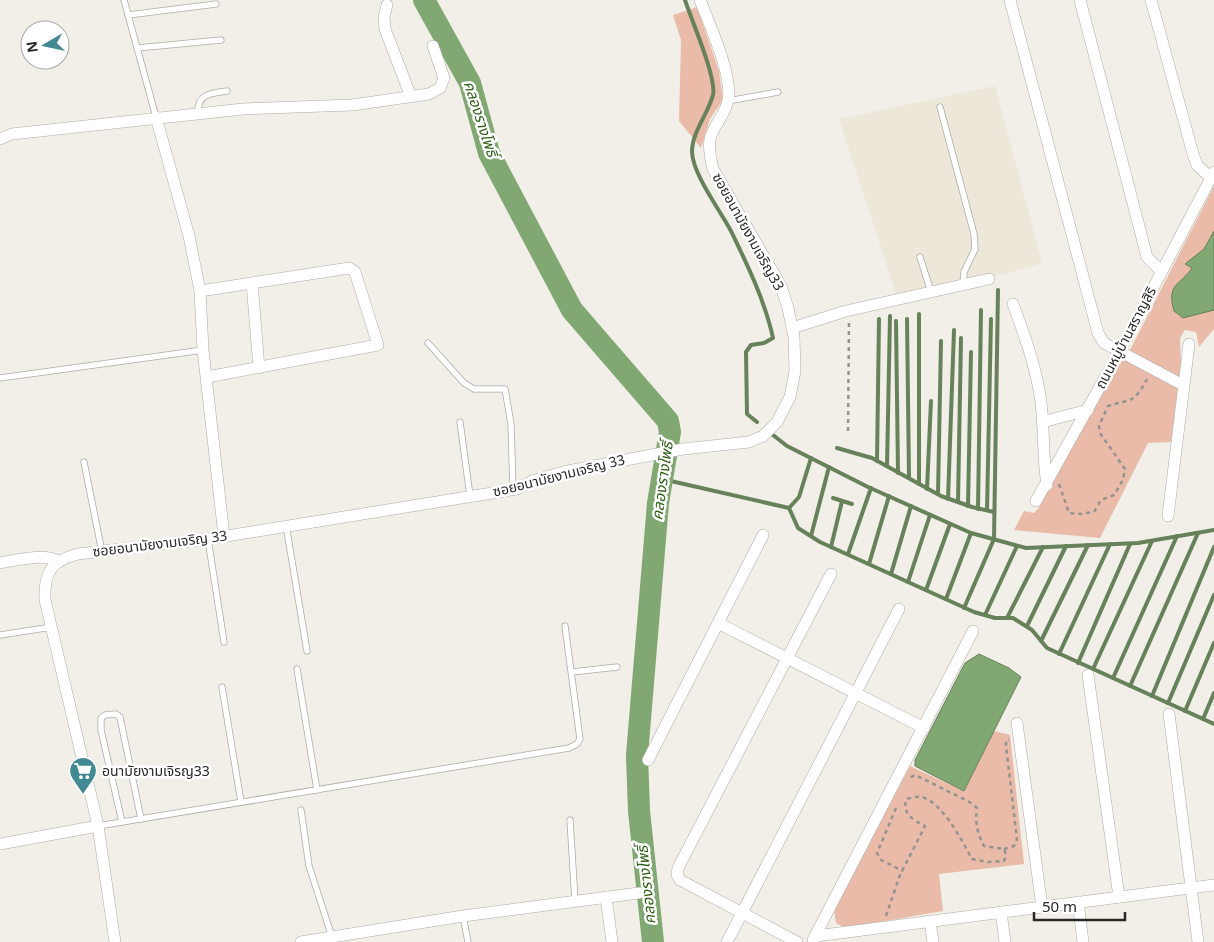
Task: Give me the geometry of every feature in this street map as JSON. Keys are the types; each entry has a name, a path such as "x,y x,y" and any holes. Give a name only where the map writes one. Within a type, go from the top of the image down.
{"street":[{"path":"700,0 724,67 728,101"},
{"path":"1010,0 1098,333 1104,343 1184,385"},
{"path":"1080,0 1147,258 1161,271"},
{"path":"1151,0 1193,154 1197,165 1212,175"},
{"path":"387,5 384,17 385,29 411,97"},
{"path":"0,139 12,134 156,117 243,109 352,105 436,92 443,84 444,78 433,46"},
{"name":"ซอยอนามัยงามเจริญ33","path":"648,455 748,442 764,436 777,422 790,397 795,371 792,328 781,286 713,170 709,152 710,138 728,101"},
{"path":"156,117 189,236 200,291 203,350 224,536"},
{"name":"ถนนหมู่บ้านสราญสิริ","path":"1036,501 1120,351 1212,175"},
{"path":"200,291 349,268 355,272 378,345 207,378"},
{"path":"792,328 850,310 989,279"},
{"path":"252,282 259,368"},
{"path":"1014,304 1031,355 1042,411 1042,458 1049,480"},
{"path":"1168,516 1189,344"},
{"path":"1042,422 1088,410"},
{"name":"ซอยอนามัยงามเจริญ 33","path":"59,561 78,554 208,539 512,489 563,472 648,455"},
{"path":"648,760 763,535"},
{"path":"0,563 40,558 54,558 59,561 46,576 45,586 52,627 98,826 115,942"},
{"path":"797,942 680,880 677,875 678,868 831,574"},
{"path":"727,942 899,609"},
{"path":"718,623 924,728"},
{"path":"814,939 974,631"},
{"path":"1088,675 1119,897"},
{"path":"1169,714 1198,942"},
{"path":"1017,723 1042,907"},
{"path":"0,844 98,826"},
{"path":"814,939 881,927 1214,885"},
{"path":"301,942 332,937 365,937 463,916 639,893"},
{"path":"606,898 612,942"},
{"path":"1078,902 1083,942"},
{"path":"1001,912 1005,942"},
{"path":"930,921 933,942"}],"lane":[{"path":"124,0 156,117"},
{"path":"128,15 216,4"},
{"path":"137,48 220,40"},
{"path":"198,113 199,102 204,96 227,91"},
{"path":"728,101 778,92"},
{"path":"940,107 974,234 975,249 964,272 963,285"},
{"path":"920,257 931,292"},
{"path":"428,343 464,384 480,390 505,389 511,424 512,489"},
{"path":"0,378 203,350"},
{"path":"460,422 470,496"},
{"path":"84,462 102,552"},
{"path":"286,525 307,651"},
{"path":"208,539 224,642"},
{"path":"98,826 569,748 577,744 580,739 565,626"},
{"path":"0,635 52,627"},
{"path":"572,672 617,667"},
{"path":"297,669 317,790"},
{"path":"222,687 241,802"},
{"path":"122,822 101,730 101,718 105,715 116,714 120,717 142,819"},
{"path":"301,810 309,866 332,937"},
{"path":"570,820 575,901"},
{"path":"463,916 468,942"}],"path":[{"path":"848,431 850,310"},
{"path":"1049,480 1061,487 1069,513 1090,514 1094,512 1101,500 1114,495 1125,469 1100,433 1099,426 1108,406 1125,403 1138,396 1153,368"},
{"path":"905,785 908,779 915,775 968,801 977,808 978,836 984,846 1004,850 1014,846 1017,839 1006,740 1019,738"},
{"path":"881,927 903,871 925,826 910,818 904,808 906,799 921,797 930,801 948,819 972,859 988,862 1004,861 1006,855 1004,850"},
{"path":"899,800 877,853 881,860 903,871"}],"shaded area":[{"path":"697,7 719,71 723,100 710,119 701,148 679,121 681,40 673,15"},
{"path":"995,86 1042,263 1002,275 896,294 839,119"},
{"path":"1214,186 1214,329 1199,347 1196,332 1185,330 1180,338 1181,362 1171,442 1148,443 1100,538 1014,530 1024,511 1034,513 1038,509 1115,369 1130,350"},
{"path":"1214,231 1214,310 1183,318 1174,311 1172,302 1173,290 1192,268 1185,264 1204,249"},
{"path":"979,654 1009,668 1021,677 964,791 915,766 915,760 965,663"},
{"path":"994,731 1010,735 1024,864 939,874 943,911 845,928 836,923 834,910 910,766 964,791"}],"waterway":[{"name":"คลองรางโพธิ์","path":"424,0 470,83 489,153 572,310 668,421 670,432 658,503 637,755 639,811 653,942"},
{"path":"685,0 707,62 713,87 711,102 695,137 692,152 694,161 702,182 731,231 749,270 770,324 773,338 764,343 751,345 746,352 747,414 757,422"},
{"path":"964,608 994,539 998,290"},
{"path":"978,509 981,310"},
{"path":"919,314 919,484"},
{"path":"887,466 890,316"},
{"path":"877,461 879,319"},
{"path":"907,319 909,478"},
{"path":"987,510 991,319"},
{"path":"896,321 898,473"},
{"path":"948,499 954,330"},
{"path":"958,502 961,338"},
{"path":"938,494 941,341"},
{"path":"968,506 971,352"},
{"path":"927,489 931,401"},
{"path":"773,435 787,446 868,487 971,533 1026,548 1138,543 1214,530"},
{"path":"837,448 872,458 941,496 972,507 994,512"},
{"path":"789,508 799,497 811,458"},
{"path":"811,536 829,467"},
{"path":"662,479 789,508 798,528 820,542 974,612 995,618 1013,618 1032,630 1047,648 1214,724"},
{"path":"848,554 871,488"},
{"path":"869,564 889,496"},
{"path":"833,498 852,504"},
{"path":"831,547 842,501"},
{"path":"891,574 911,506"},
{"path":"908,582 930,515"},
{"path":"926,590 950,524"},
{"path":"946,599 971,533"},
{"path":"1130,686 1198,533"},
{"path":"1113,678 1177,536"},
{"path":"1093,669 1152,541"},
{"path":"1059,654 1110,544"},
{"path":"1078,663 1130,544"},
{"path":"1041,641 1088,545"},
{"path":"985,615 1017,546"},
{"path":"1027,626 1066,546"},
{"path":"1007,618 1043,547"},
{"path":"1152,696 1214,547"},
{"path":"1168,703 1214,595"},
{"path":"1185,711 1214,643"},
{"path":"1203,719 1214,693"}],"place":[{"name":"อนามัยงามเจิรญ33","path":"83,795"}]}
